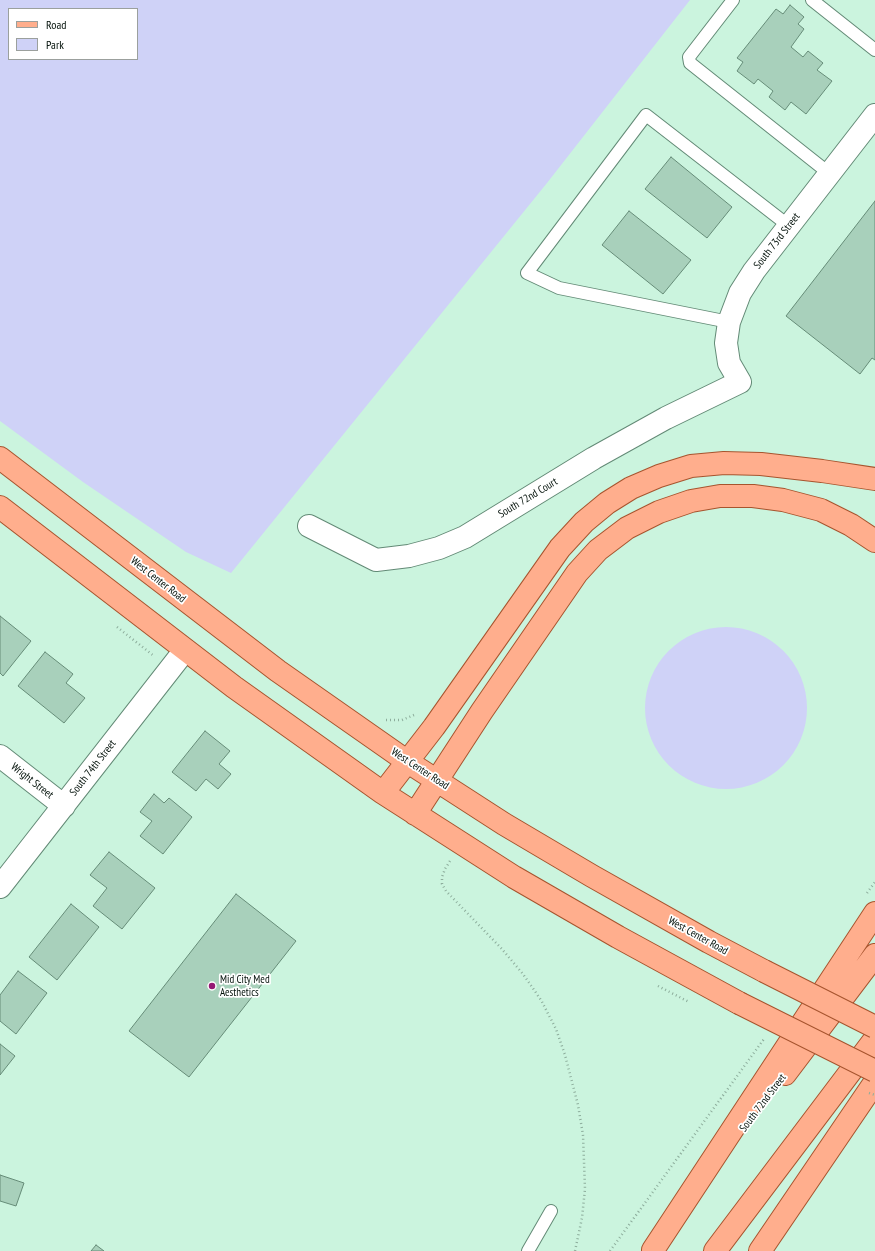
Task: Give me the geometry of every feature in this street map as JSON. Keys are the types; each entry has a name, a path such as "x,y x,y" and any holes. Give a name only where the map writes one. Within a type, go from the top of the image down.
{"main road":[{"name":"West Center Road","path":"0,458 278,671 408,762 504,824 592,876 709,942 875,1027"},
{"path":"383,793 434,728 560,548 584,522 607,503 625,492 659,476 691,466 724,463 761,464 875,479"},
{"path":"415,814 482,711 577,573 598,550 627,528 659,512 691,501 720,496 753,496 783,500 821,510 851,525 875,541"},
{"path":"0,507 184,650 296,732 415,814 507,873 739,1004 875,1070"},
{"path":"652,1250 870,906"},
{"name":"South 72nd Street","path":"652,1250 875,955"},
{"path":"715,1251 875,1039"},
{"path":"760,1251 875,1082"}],"street":[{"name":"South 73rd Street","path":"740,382 729,363 726,343 729,322 740,293 754,271 875,115"},
{"name":"South 72nd Court","path":"309,526 376,560 409,556 439,548 465,537 594,458 666,418 740,382"},
{"name":"South 74th Street","path":"0,887 184,650"},
{"name":"Wright Street","path":"0,756 64,806"}],"lane":[{"path":"734,0 689,57 690,63 830,174"},
{"path":"812,0 875,50"},
{"path":"729,322 559,288 528,273 646,115 789,226"},
{"path":"528,1251 551,1211"}],"path":[{"path":"451,859 442,877 442,884 446,891 501,948 523,974 544,1005 556,1029 565,1055 578,1105 583,1135 585,1189 582,1218 575,1251"},
{"path":"870,906 875,882"},
{"path":"610,1251 765,1037"}],"green space":[{"path":"0,0 690,0 547,183 231,573 186,552 83,482 0,421"},
{"path":"718,627 734,627 750,630 764,636 777,645 789,657 798,670 804,684 807,708 806,724 798,746 789,759 777,771 764,780 750,786 734,789 718,789 702,786 688,780 675,771 663,759 654,746 648,732 645,716 645,700 648,684 654,670 663,657 675,645 688,636 702,630"}],"building":[{"path":"790,5 804,17 798,24 804,29 791,47 803,57 808,51 823,63 817,70 832,81 806,114 791,102 785,110 769,97 773,91 758,79 754,84 737,71 743,62 737,58 776,9 783,14"},
{"path":"671,157 732,207 707,238 645,189"},
{"path":"875,201 875,360 872,358 860,374 786,316"},
{"path":"629,211 691,260 663,294 602,245"},
{"path":"0,616 31,641 3,676 0,673"},
{"path":"45,652 73,674 66,683 85,698 64,723 18,686"},
{"path":"205,731 230,751 219,764 231,774 218,789 206,779 196,791 172,772"},
{"path":"154,794 164,803 169,798 192,817 163,854 140,836 152,821 140,812"},
{"path":"109,852 155,888 122,929 93,906 107,888 90,875"},
{"name":"Mid City Med Aesthetics","path":"236,894 296,941 189,1077 129,1031"},
{"path":"71,904 99,927 57,980 29,957"},
{"path":"18,971 47,993 16,1034 0,1021 0,995"},
{"path":"0,1044 15,1056 0,1075"},
{"path":"0,1175 24,1183 16,1206 0,1201"},
{"path":"96,1245 104,1251 91,1251"}],"place":[{"name":"Mid City Med Aesthetics","path":"212,986"}]}
